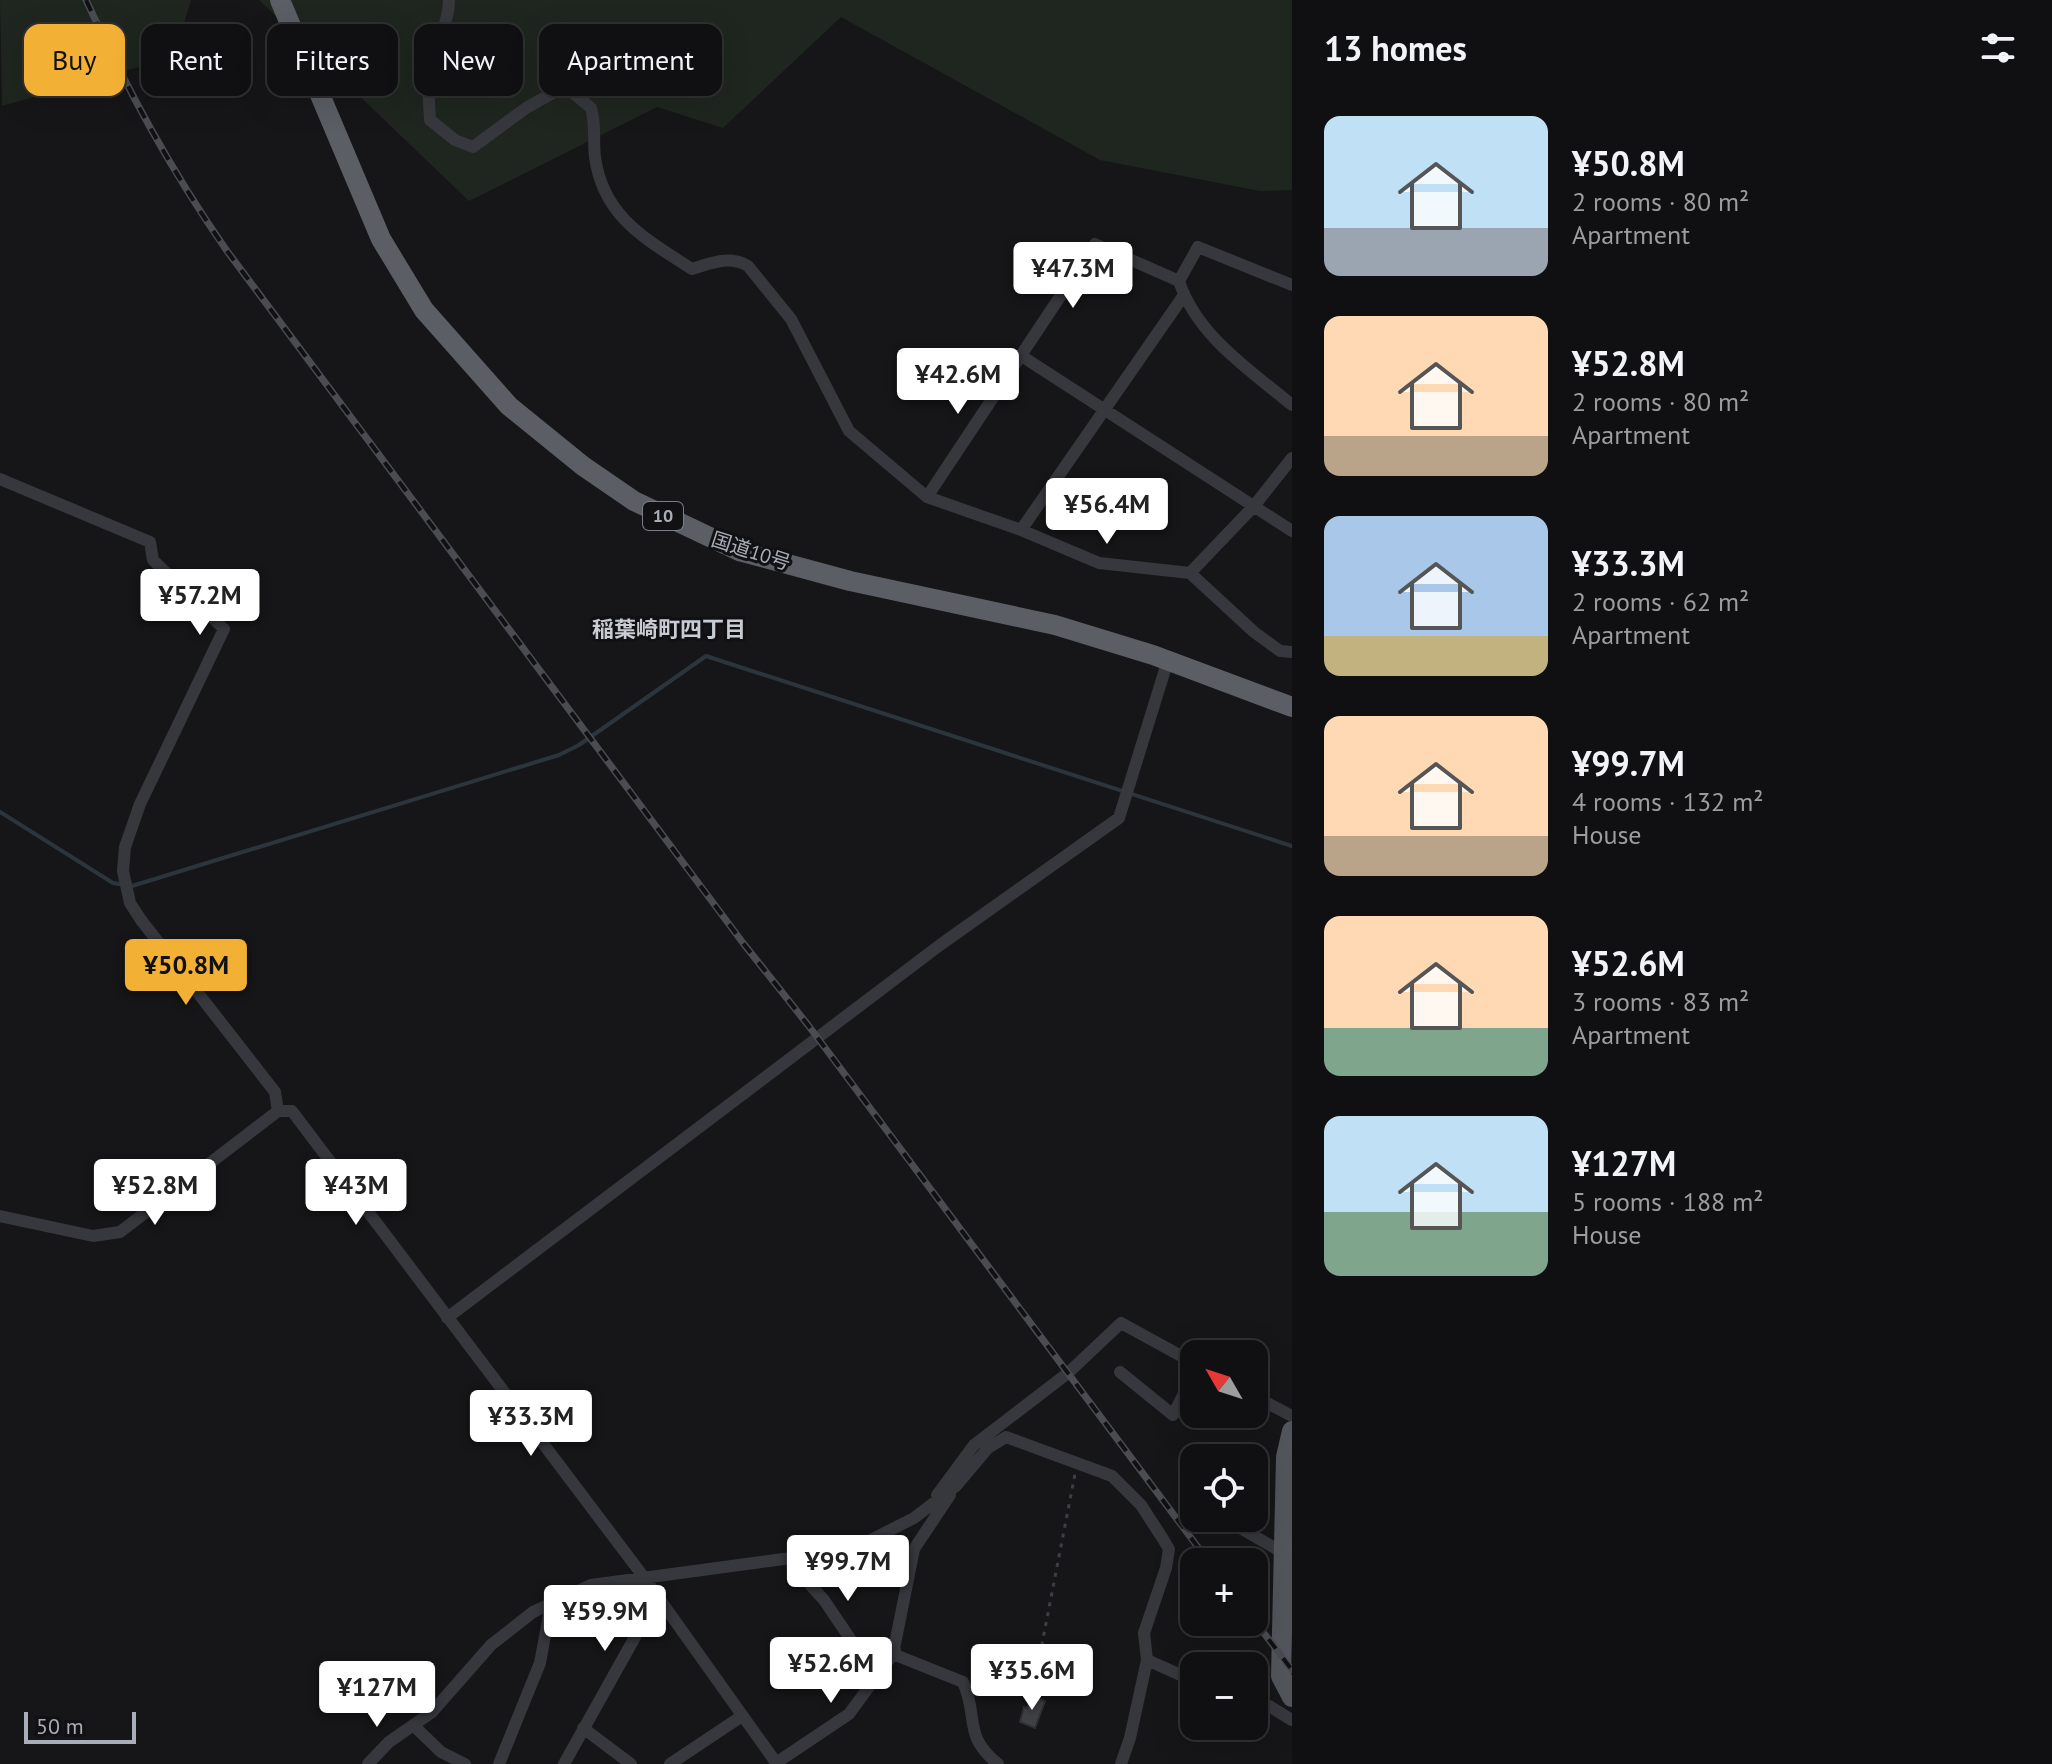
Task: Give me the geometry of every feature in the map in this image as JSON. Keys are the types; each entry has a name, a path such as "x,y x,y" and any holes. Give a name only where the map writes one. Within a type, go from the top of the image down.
{"highway":[{"name":"国道10号","path":"280,0 381,239 424,310 509,406 583,466 634,501 739,551 850,581 1055,625 1168,660 1292,707"}],"main road":[{"path":"1292,1431 1286,1457 1288,1634 1281,1676 1292,1697"}],"street":[{"path":"449,0 446,27 432,58 428,85 430,120 455,140 473,147 526,108 565,86 591,108 595,158 606,194 616,212 646,239 692,269 729,260 738,260 748,266 791,319 849,431 927,497 1021,530 1099,563 1190,573 1254,632 1280,651 1292,652"},
{"path":"927,497 1095,244 1179,281 1204,327 1226,351 1292,405"},
{"path":"1179,281 1198,247 1292,285"},
{"path":"1021,530 1184,295"},
{"path":"1020,355 1292,531"},
{"path":"1190,573 1254,506 1292,458"},
{"path":"0,479 150,542 153,560 224,629 140,804 125,847 124,875 128,896 141,920 275,1092 278,1111"},
{"path":"447,1318 940,945 1119,818 1168,660"},
{"path":"0,1216 93,1236 120,1232 278,1111 292,1111 658,1596 776,1763 849,1714 894,1652 914,1549 956,1486 988,1448 1006,1437 1101,1470 1141,1505 1169,1549 1166,1568 1144,1633 1147,1660 1130,1738 1121,1764"},
{"path":"927,1507 974,1445 1068,1373 1121,1323 1180,1355"},
{"path":"1120,1372 1173,1415 1180,1401"},
{"path":"1268,1403 1292,1416"},
{"path":"368,1764 389,1742 432,1712 491,1645 533,1612 591,1585 859,1546 894,1529 956,1486"},
{"path":"1247,1532 1285,1554"},
{"path":"791,1558 793,1566 824,1600 853,1643 894,1652 963,1682 975,1739 980,1750 998,1764"},
{"path":"564,1764 658,1596"},
{"path":"499,1764 540,1663 551,1604"},
{"path":"1147,1660 1180,1675"},
{"path":"1268,1706 1292,1720"},
{"path":"670,1764 742,1716"},
{"path":"413,1725 441,1752 465,1764"},
{"path":"583,1728 631,1764"}],"path":[{"path":"1036,1675 1077,1461"}],"shaded area":[{"path":"0,0 191,0 184,24 141,24 141,66 125,71 125,24 24,24 24,96 37,96 2,106"},
{"path":"259,0 1292,0 1292,190 1260,191 1100,160 841,17 723,128 657,107 469,201 359,96 398,96 398,24 284,24"}],"building":[{"path":"1032,1696 1045,1701 1035,1728 1020,1722 1024,1707 1027,1708"}],"waterway":[{"path":"0,812 113,883 132,886 559,755 579,745 706,656 1292,846"}],"railway":[{"path":"86,0 151,129 227,251 1199,1548"},
{"path":"1266,1636 1292,1670"}],"district":[{"name":"稲葉崎町四丁目","path":"669,629"}]}
